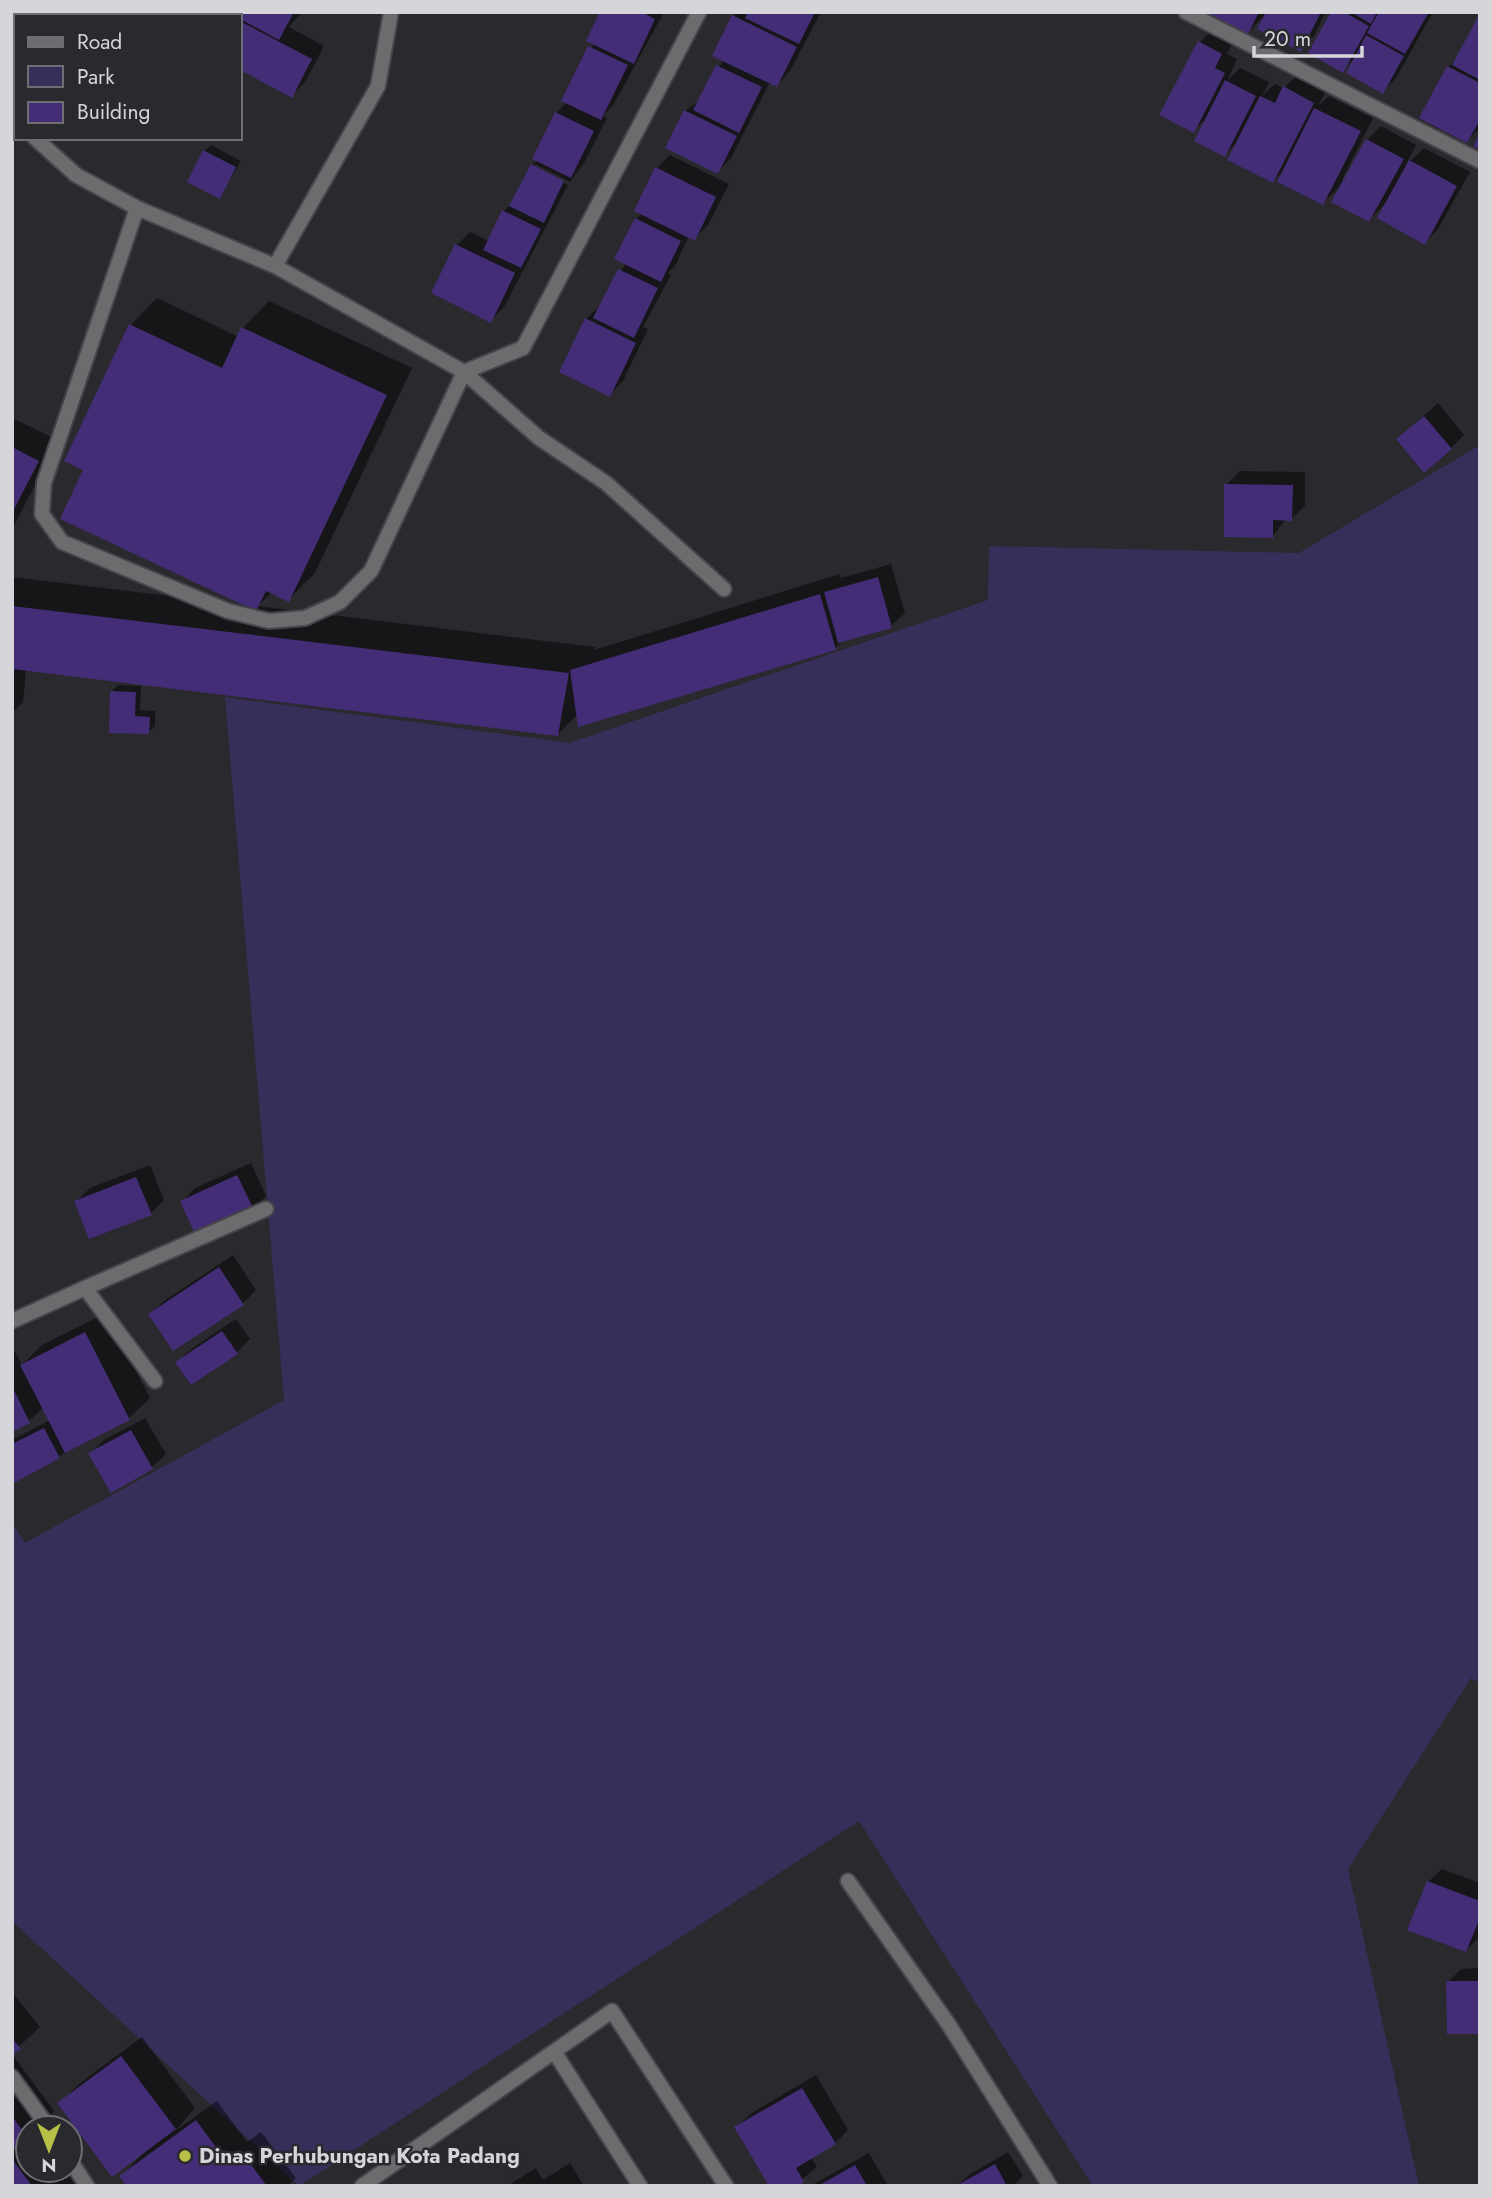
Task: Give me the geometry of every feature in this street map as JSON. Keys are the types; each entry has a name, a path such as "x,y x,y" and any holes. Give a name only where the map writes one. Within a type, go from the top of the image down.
{"street":[{"path":"275,266 378,86 391,12"},
{"path":"137,208 44,483 42,514 62,542 228,611 269,621 305,618 340,602 371,571 464,372 523,348 699,12"},
{"path":"1186,12 1480,161"},
{"path":"37,140 76,175 137,208 275,266 464,372 539,438 606,483 724,589"},
{"path":"12,1321 266,1209"},
{"path":"85,1288 155,1381"},
{"path":"848,1881 863,1898 949,2025 1050,2186"},
{"path":"362,2186 612,2011 726,2186"},
{"path":"555,2053 640,2186"},
{"path":"12,2077 39,2114"}],"green space":[{"path":"1480,445 1480,1683 1471,1678 1348,1869 1419,2186 1093,2186 859,1821 299,2186 12,1921 12,1522 25,1543 284,1400 225,697 569,743 988,600 989,546 1299,553"}],"building":[{"path":"223,12 226,14 190,14"},
{"path":"227,12 294,12 279,40 242,20 242,14"},
{"path":"600,12 641,12 655,19 634,64 586,41"},
{"path":"748,12 815,12 799,44 745,18"},
{"path":"1206,12 1259,12 1248,34"},
{"path":"1266,12 1321,12 1301,52 1257,29"},
{"path":"1331,12 1344,12 1369,26 1343,73 1308,53"},
{"path":"1351,12 1377,12 1371,24"},
{"path":"1379,12 1429,12 1405,54 1367,33"},
{"path":"1480,13 1480,80 1452,65"},
{"path":"732,15 797,47 777,87 712,56"},
{"path":"242,22 312,59 292,98 242,71"},
{"path":"1366,35 1404,56 1383,94 1346,73"},
{"path":"1198,41 1222,54 1215,68 1225,73 1194,133 1159,115"},
{"path":"588,46 628,65 601,120 561,101"},
{"path":"716,65 762,87 739,133 693,110"},
{"path":"1447,66 1480,83 1480,120 1467,143 1419,118"},
{"path":"1225,80 1256,96 1225,157 1194,141"},
{"path":"1283,86 1314,103 1273,183 1227,160 1260,96 1275,103"},
{"path":"1314,108 1361,131 1323,205 1277,182"},
{"path":"684,110 737,136 718,174 665,148"},
{"path":"555,112 594,131 571,178 532,159"},
{"path":"1480,134 1480,150 1473,146"},
{"path":"1366,139 1404,159 1369,222 1331,202"},
{"path":"203,150 236,167 220,199 187,182"},
{"path":"1409,160 1457,186 1425,245 1377,218"},
{"path":"531,164 564,181 544,223 509,206"},
{"path":"655,167 716,197 695,241 634,211"},
{"path":"502,210 541,229 521,268 483,250"},
{"path":"635,218 681,241 661,282 614,259"},
{"path":"455,244 515,273 491,323 431,293"},
{"path":"618,269 658,288 634,338 593,318"},
{"path":"585,318 636,343 610,397 559,372"},
{"path":"129,324 222,368 241,327 387,395 289,602 266,591 256,611 60,519 83,470 64,461"},
{"path":"1424,416 1452,449 1424,473 1396,439"},
{"path":"12,447 39,461 12,513"},
{"path":"1224,484 1293,485 1292,521 1273,520 1273,538 1224,537"},
{"path":"878,577 892,628 838,643 824,592"},
{"path":"820,594 836,650 578,727 570,670"},
{"path":"12,606 569,673 558,736 12,669"},
{"path":"110,691 136,692 135,716 150,717 149,734 109,733"},
{"path":"237,1175 254,1210 196,1236 180,1201"},
{"path":"136,1177 152,1215 89,1239 74,1201"},
{"path":"219,1267 244,1305 173,1351 148,1314"},
{"path":"222,1331 238,1354 191,1385 175,1362"},
{"path":"85,1332 130,1420 65,1453 20,1365"},
{"path":"12,1386 30,1423 12,1432"},
{"path":"44,1428 60,1458 12,1484 12,1444"},
{"path":"131,1430 153,1469 111,1493 88,1453"},
{"path":"1427,1881 1480,1901 1480,1918 1466,1952 1407,1930"},
{"path":"1446,1981 1480,1981 1480,2034 1447,2034"},
{"path":"12,2038 21,2049 12,2055"},
{"path":"121,2056 176,2129 112,2177 84,2139 84,2114 65,2114 57,2103"},
{"path":"802,2088 836,2144 796,2168 804,2182 798,2186 769,2186 734,2127"},
{"path":"12,2116 14,2149 12,2151"},
{"name":"Dinas Perhubungan Kota Padang","path":"196,2120 226,2161 240,2150 267,2186 127,2186 119,2176"},
{"path":"12,2159 14,2184 32,2186 12,2186"},
{"path":"995,2164 1007,2186 956,2186"},
{"path":"855,2165 867,2186 818,2186"}],"place":[{"name":"Dinas Perhubungan Kota Padang","path":"185,2156"}]}
